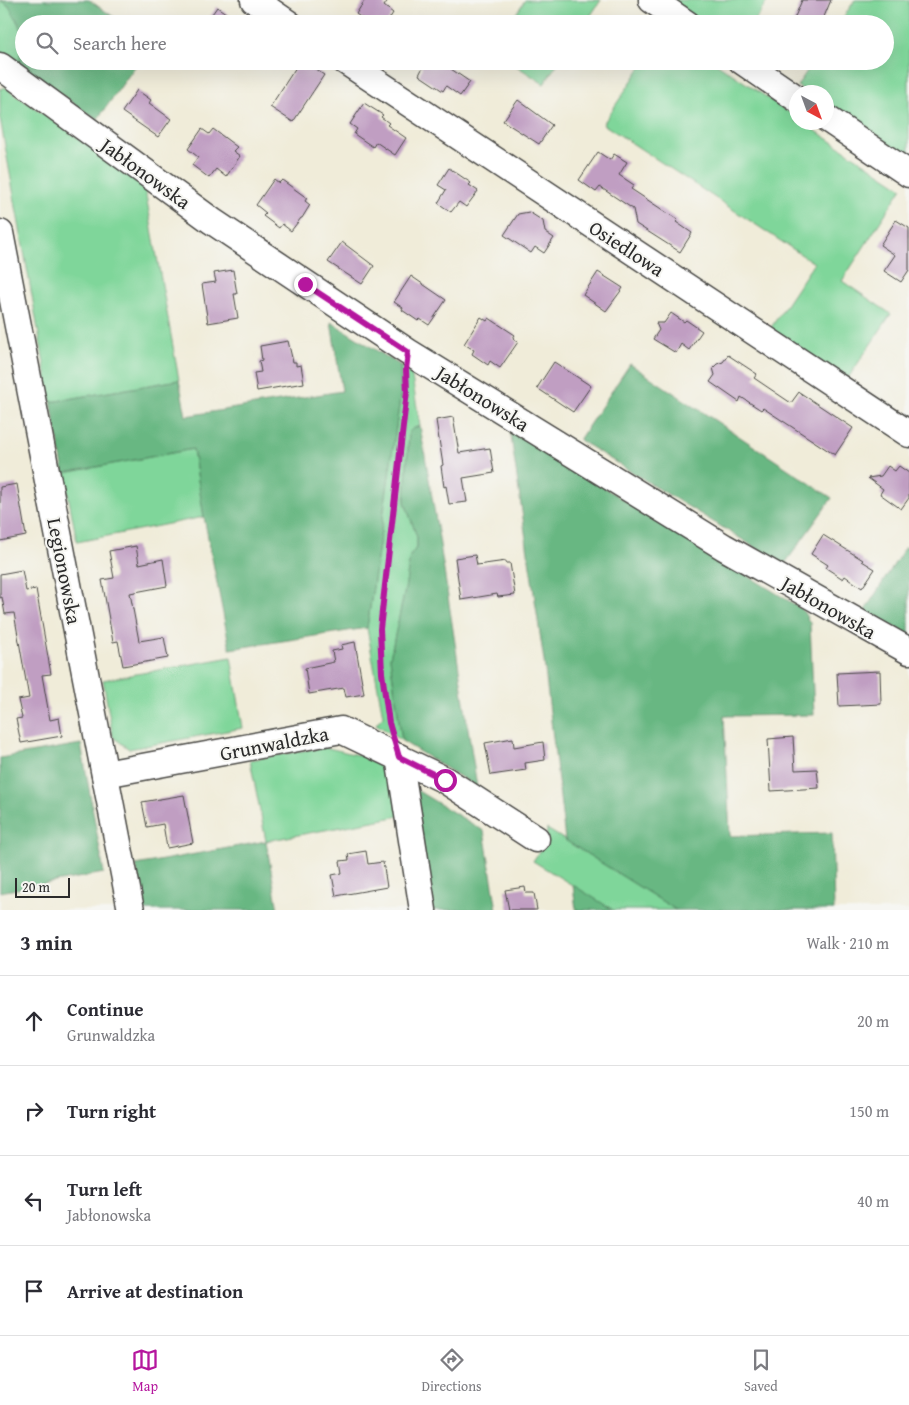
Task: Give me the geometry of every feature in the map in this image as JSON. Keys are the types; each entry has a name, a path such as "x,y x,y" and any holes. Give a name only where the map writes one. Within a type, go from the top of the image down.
{"street":[{"path":"254,0 276,15"},
{"path":"652,0 674,15"},
{"name":"Jabłonowska","path":"0,66 212,221 408,352 724,547 909,652"},
{"name":"Osiedlowa","path":"359,70 909,434"},
{"path":"755,70 789,93"},
{"path":"834,123 909,174"},
{"name":"Legionowska","path":"0,233 131,910"},
{"name":"Grunwaldzka","path":"105,774 341,730 445,780 536,840"},
{"path":"399,757 423,910"}],"path":[{"path":"399,757 389,723 382,673 380,629 407,391 406,370 408,352"}],"green space":[{"path":"0,0 9,6 15,17 15,62 0,52"},
{"path":"0,0 89,0 111,15 15,15 15,17 9,6"},
{"path":"525,0 601,0 591,15 516,15"},
{"path":"670,0 768,0 759,15 691,15"},
{"path":"855,0 909,0 909,161 834,111 834,85 798,85 808,70 894,70 894,15 845,15"},
{"path":"26,70 133,70 97,120"},
{"path":"523,70 553,70 544,84"},
{"path":"639,70 726,70 789,112 789,130 815,130 902,188 842,281 891,314 844,384 768,332 814,263 603,124"},
{"path":"5,87 144,184 179,380 51,402 0,118 0,89"},
{"path":"331,322 400,365 401,392 367,628 230,649 204,517 193,449 64,473 51,402 179,380 186,416 342,391"},
{"path":"630,364 832,498 784,565 579,440"},
{"path":"400,365 411,371 420,426 409,432 405,502 417,537 417,547 410,556 405,590 390,658 402,741 376,724 383,716 367,628 401,392"},
{"path":"420,426 477,787 402,741 390,658 405,590 410,556 417,547 417,537 405,502 409,432"},
{"path":"510,430 802,609 810,623 814,715 724,716 730,836 832,833 834,910 676,910 565,840 544,661"},
{"path":"193,449 204,517 77,542 64,473"},
{"path":"905,547 909,550 909,635 864,612"},
{"path":"231,657 243,728 129,749 113,737 103,680"},
{"path":"81,744 104,873 0,892 0,758"},
{"path":"324,747 362,756 393,774 400,816 266,841 250,760"},
{"path":"408,785 484,831 497,910 429,910"},
{"path":"547,829 676,910 613,910 533,861 546,842"},
{"path":"266,841 278,910 144,910 136,865"},
{"path":"573,885 613,910 576,910"}],"building":[{"path":"365,0 388,0 384,6 393,13 392,15 356,14"},
{"path":"802,0 831,0 825,15 796,15"},
{"path":"217,7 229,15 211,15"},
{"path":"294,70 316,70 324,75 293,122 270,107"},
{"path":"422,70 452,70 470,82 460,96 446,86 443,91 419,75"},
{"path":"137,90 151,100 149,103 171,119 158,137 122,112"},
{"path":"518,100 552,125 539,144 503,121"},
{"path":"364,103 383,115 381,117 389,123 387,125 406,138 395,155 376,142 373,147 354,134 357,129 350,124"},
{"path":"202,129 209,134 213,129 237,147 233,151 240,156 226,177 216,169 209,178 192,165 198,157 188,149"},
{"path":"598,152 610,160 614,154 627,162 619,175 634,185 631,189 678,220 676,222 692,233 680,252 636,224 633,209 600,187 596,192 579,180"},
{"path":"449,168 471,183 469,185 478,191 466,207 459,202 451,212 438,203 446,190 438,185"},
{"path":"274,179 279,183 282,180 307,198 305,201 310,205 291,231 282,224 279,228 263,216 266,213 256,205"},
{"path":"529,212 543,221 545,232 554,238 544,253 535,247 531,253 504,235 518,214"},
{"path":"896,220 909,228 909,270 901,282 884,271 895,255 880,245"},
{"path":"342,242 374,266 362,284 328,262"},
{"path":"233,270 238,318 208,323 202,284 216,282 214,273"},
{"path":"598,272 623,288 606,311 583,295"},
{"path":"411,276 446,300 429,325 420,319 418,321 394,302"},
{"path":"671,313 702,331 689,350 681,344 676,353 653,339 659,330 656,323 664,323"},
{"path":"481,317 487,321 489,318 515,335 513,338 518,342 500,368 490,361 488,365 472,354 474,350 464,344"},
{"path":"288,341 293,362 296,362 296,366 301,365 304,383 257,391 254,373 261,372 259,361 262,360 260,346"},
{"path":"728,355 757,374 754,378 791,403 799,392 853,428 835,455 763,408 761,410 741,397 739,402 710,382 715,375 713,368 723,362"},
{"path":"554,362 591,386 573,412 537,388"},
{"path":"453,417 459,453 490,448 494,473 463,478 467,502 449,504 446,486 444,487 441,466 443,465 436,420"},
{"path":"888,466 895,471 899,466 909,473 909,498 901,509 880,494 883,489 868,478 881,476"},
{"path":"17,484 26,536 0,541 0,487"},
{"path":"823,535 875,569 862,588 845,576 843,579 826,568 828,565 811,554"},
{"path":"136,546 139,564 163,559 167,586 130,593 139,641 164,637 168,658 123,666 118,641 113,642 102,580 114,578 109,551"},
{"path":"475,555 477,565 506,561 506,563 510,563 515,595 498,597 497,594 461,600 455,558"},
{"path":"22,570 26,591 36,589 51,674 42,675 50,720 59,718 62,736 21,743 16,719 22,718 18,700 29,698 14,613 5,614 2,597 0,598 0,574"},
{"path":"355,642 364,694 346,697 344,688 309,694 305,668 334,662 332,651 342,649 341,645"},
{"path":"880,671 881,704 839,706 837,673"},
{"path":"793,737 795,770 817,769 819,788 771,791 768,739"},
{"path":"513,738 514,747 543,742 545,760 525,763 526,770 491,775 485,743"},
{"path":"184,795 193,843 167,848 163,824 147,827 142,802"},
{"path":"366,851 368,864 383,862 387,887 336,896 332,875 342,873 340,861 349,860 348,854"},
{"path":"525,887 526,893 534,893 537,910 509,910 505,890"}],"route":[{"path":"305,284 408,352 406,370 407,391 380,629 382,673 389,723 399,757 445,780"}]}
